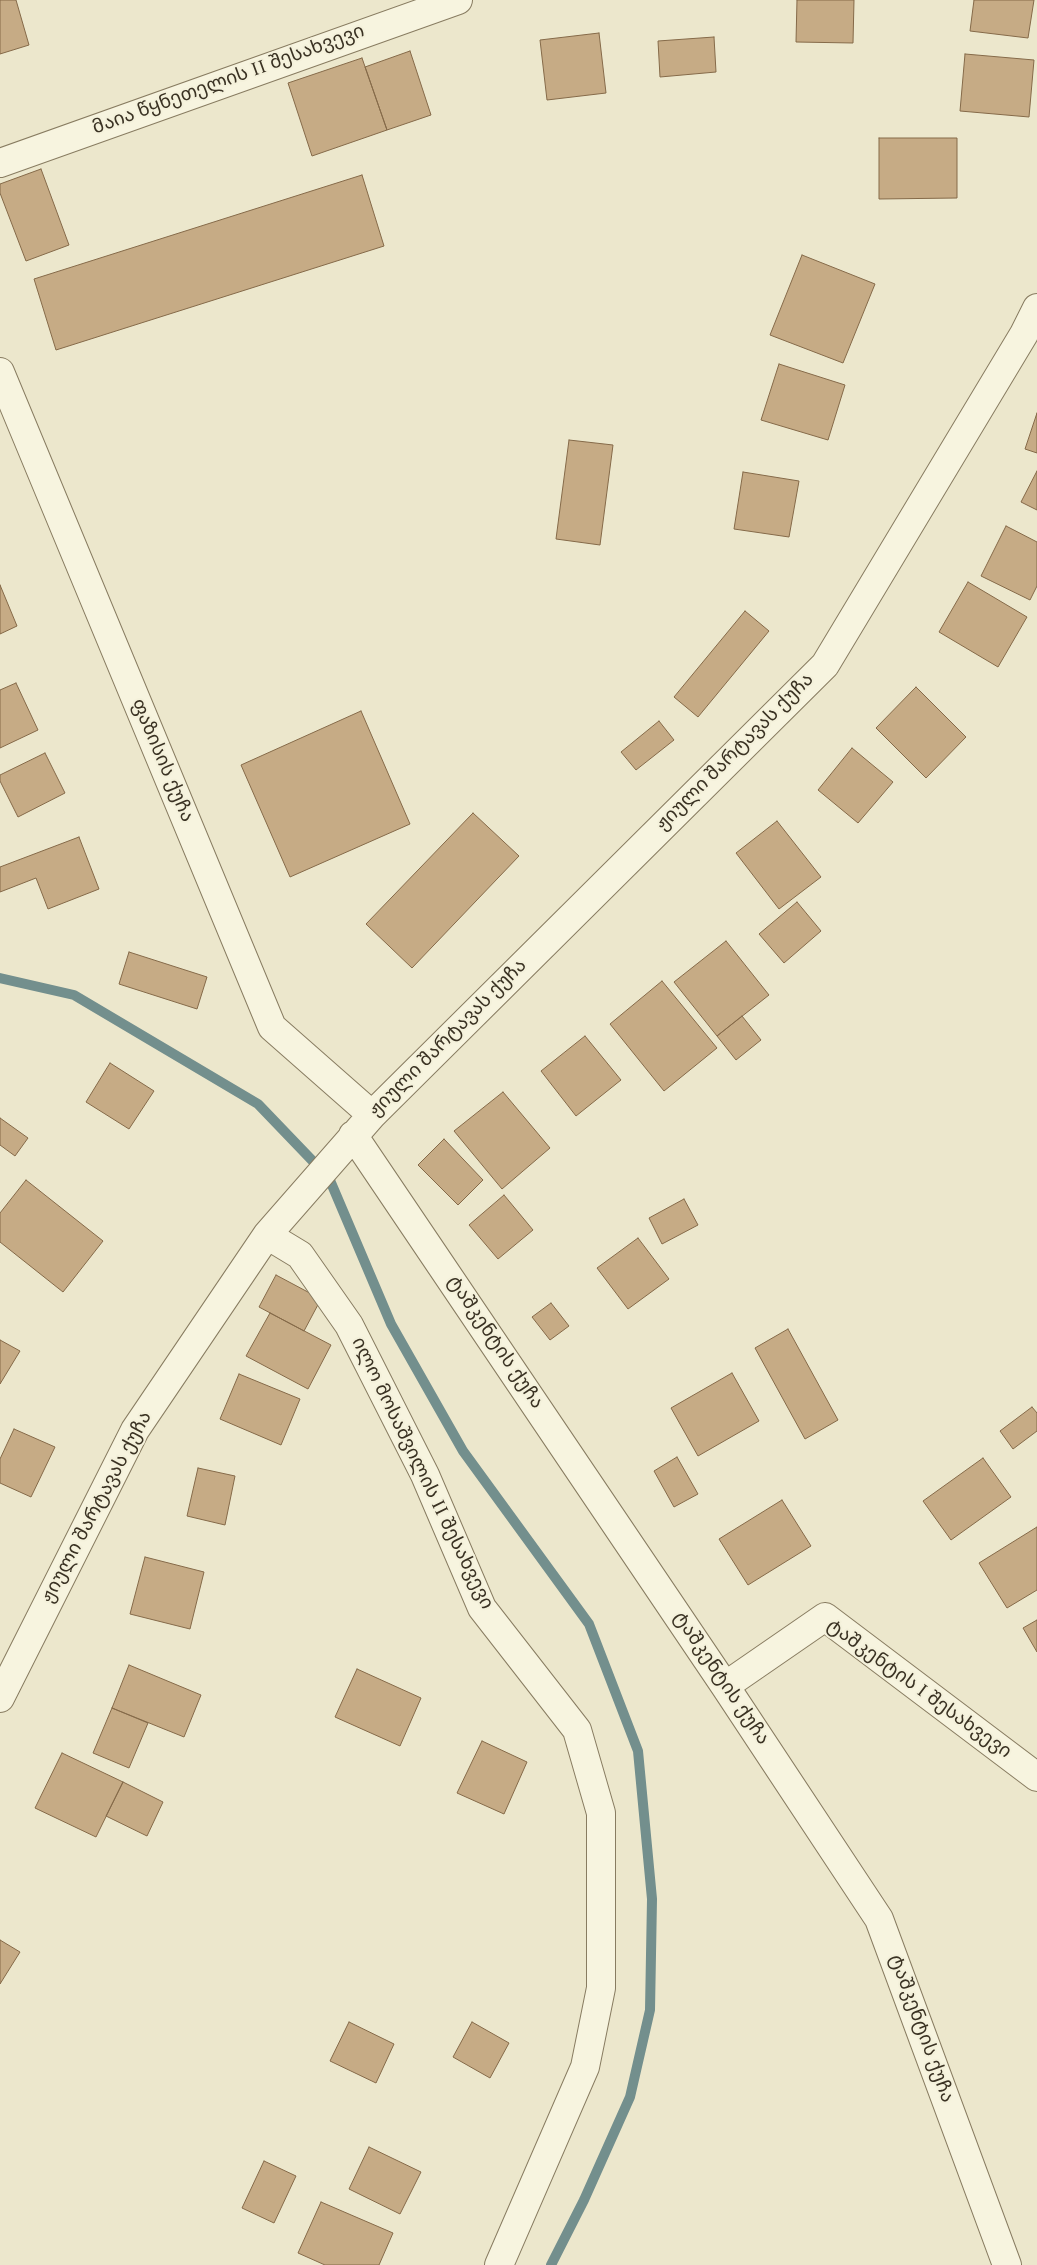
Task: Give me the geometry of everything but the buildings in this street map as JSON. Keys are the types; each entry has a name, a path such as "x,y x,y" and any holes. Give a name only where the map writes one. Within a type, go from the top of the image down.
{"street":[{"name":"მაია წყნეთელის II შესახვევი","path":"0,163 458,0"},
{"name":"ჟიული შარტავას ქუჩა","path":"0,1698 135,1430 267,1235 363,1125 825,664 1030,336 1037,308"},
{"name":"ფაზისის ქუჩა","path":"0,372 272,1027 363,1125"},
{"name":"ტაშკენტის ქუჩა","path":"363,1125 725,1686 879,1919 1007,2265"},
{"name":"ილო მოსაშვილის II შესახვევი","path":"267,1235 300,1255 349,1325 425,1475 482,1608 577,1730 601,1813 601,1988 585,2067 499,2265"},
{"name":"ტაშკენტის I შესახვევი","path":"725,1686 825,1617 1037,1777"}],"waterway":[{"path":"0,978 74,995 258,1104 329,1178 391,1324 463,1451 589,1624 638,1751 652,1899 650,2010 630,2097 584,2200 551,2265"}]}
